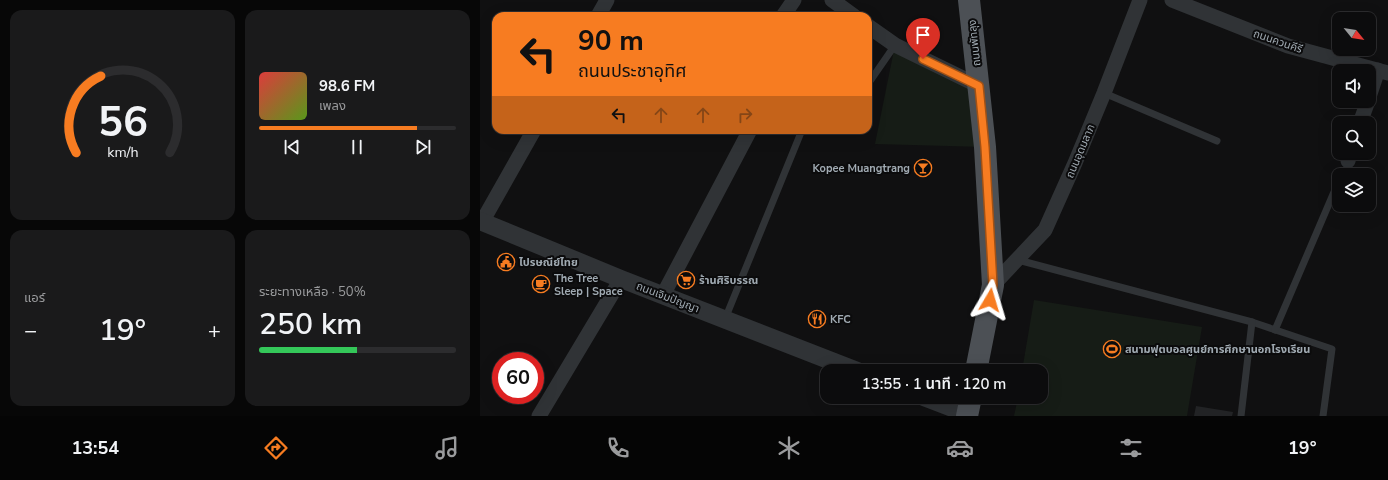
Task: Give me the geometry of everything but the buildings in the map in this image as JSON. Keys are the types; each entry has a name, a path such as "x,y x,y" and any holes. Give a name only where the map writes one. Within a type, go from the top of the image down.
{"main road":[{"name":"ถนนพัทลุง","path":"969,0 985,147 993,285 977,364"}],"street":[{"path":"600,12 607,0"},
{"path":"786,12 794,0"},
{"path":"832,0 848,12"},
{"name":"ถนนอุดมลาภ","path":"993,285 1045,230 1104,93 1140,0"},
{"name":"ถนนควนคีรี","path":"1172,0 1288,46 1383,71"},
{"path":"872,29 895,45 979,86"},
{"path":"1376,84 1383,71"},
{"path":"481,221 532,134"},
{"path":"663,295 748,134"},
{"name":"ถนนเจิมปัญญา","path":"481,221 621,279 839,364"},
{"path":"539,416 621,279"},
{"path":"946,404 969,411"}],"lane":[{"path":"872,78 895,45"},
{"path":"1104,93 1217,141"},
{"path":"725,320 800,134"},
{"path":"1275,330 1332,197"},
{"path":"1018,260 1252,322 1332,350 1323,416"},
{"path":"1241,416 1252,322"}],"shaded area":[{"path":"895,45 979,86 985,147 875,144"},
{"name":"สนามฟุตบอลศูนย์การศึกษานอกโรงเรียน","path":"1034,300 1202,327 1187,416 1014,416 1017,404 1048,404 1048,364 1023,364"}],"place":[{"name":"Kopee Muangtrang","path":"923,168"},
{"name":"ไปรษณีย์ไทย","path":"506,262"},
{"name":"ร้านศิริบรรณ","path":"686,280"},
{"name":"The Tree Sleep | Space","path":"541,284"},
{"name":"KFC","path":"817,319"},
{"name":"สนามฟุตบอลศูนย์การศึกษานอกโรงเรียน","path":"1112,349"}],"route":[{"path":"923,59 979,86 985,147 993,285 990,300"}]}
